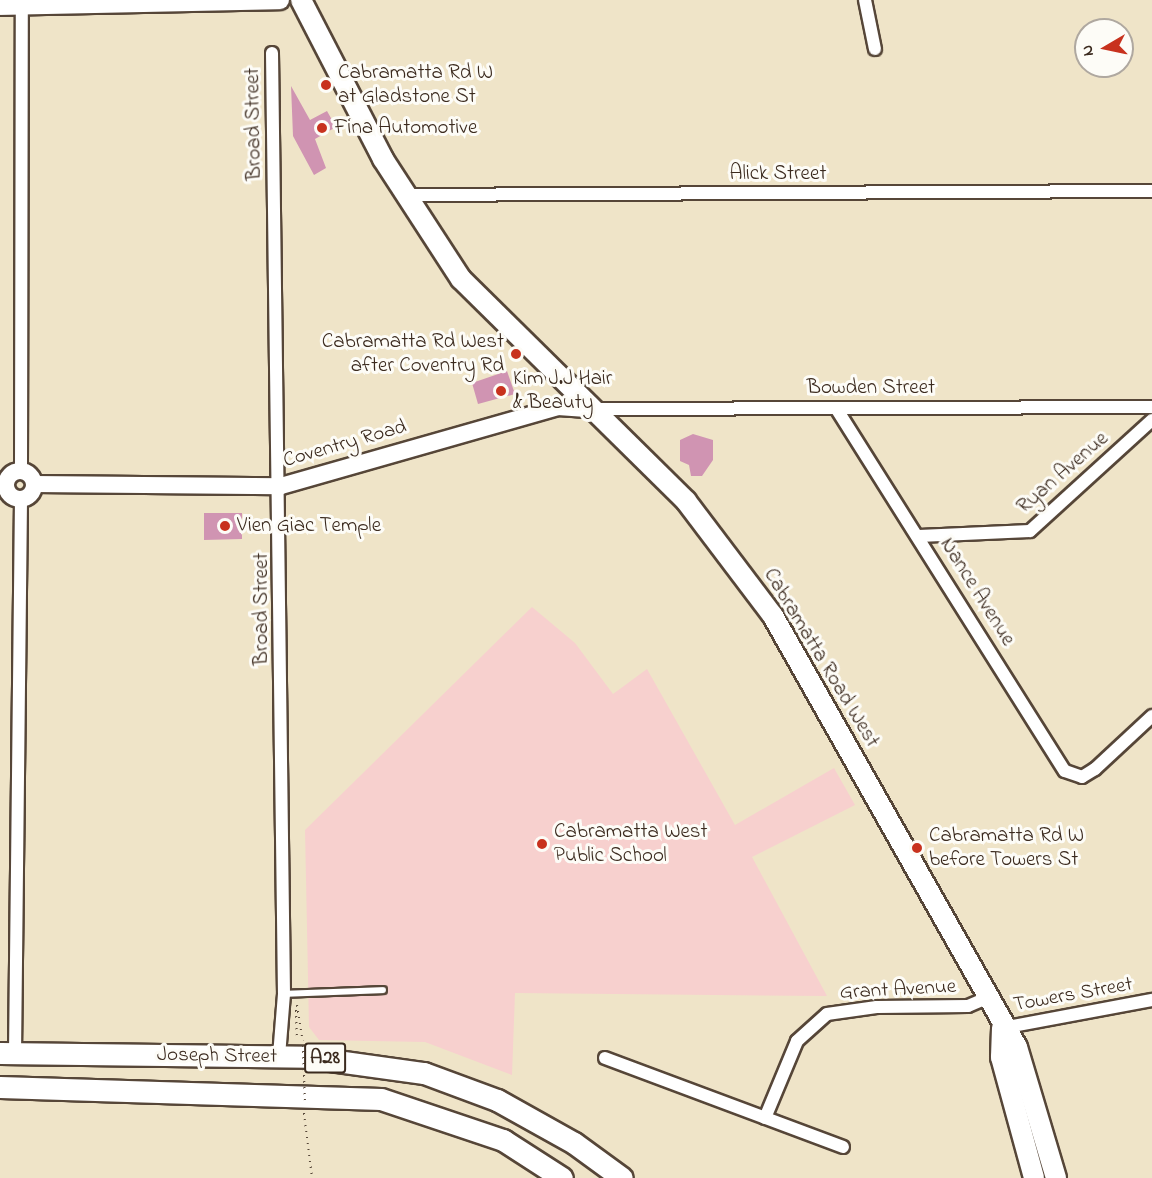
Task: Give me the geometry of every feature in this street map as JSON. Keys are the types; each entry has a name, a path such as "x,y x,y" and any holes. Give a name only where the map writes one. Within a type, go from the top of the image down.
{"highway":[{"name":"Joseph Street","path":"7,1054 286,1051 424,1073 497,1100 574,1143 622,1178"},
{"name":"Joseph Street","path":"0,1087 381,1099 503,1140 562,1178"}],"main road":[{"path":"0,6 22,3 280,0"},
{"name":"Cabramatta Road West","path":"301,0 404,195 461,279 590,409 686,501 773,616 1002,1028 1017,1047 1056,1178"},
{"name":"Cabramatta Road West","path":"1002,1028 1000,1056 1034,1178"}],"street":[{"path":"865,0 875,49"},
{"path":"7,1054 21,499 34,484 21,470 22,3"},
{"name":"Broad Street","path":"272,53 280,486 286,1051"},
{"name":"Alick Street","path":"404,195 1152,191"},
{"name":"Coventry Road","path":"34,484 280,486 558,407 590,409"},
{"name":"Bowden Street","path":"590,409 1152,407"},
{"name":"Nance Avenue","path":"836,408 919,536 1065,771 1082,777 1095,769 1152,716"},
{"name":"Ryan Avenue","path":"919,536 1030,531 1152,420"},
{"path":"21,470 9,476 3,484 9,493 21,499"},
{"name":"Grant Avenue","path":"765,1118 797,1041 827,1014 877,1007 968,1006 987,998"},
{"name":"Towers Street","path":"1002,1028 1152,1000"},
{"path":"605,1058 843,1147"}],"lane":[{"path":"284,997 383,990"}],"path":[{"path":"286,1051 300,1005 305,1103 316,1105"},
{"path":"312,1178 303,1108 314,1110"}],"shaded area":[{"name":"Cabramatta West Public School","path":"532,607 575,643 613,694 647,669 735,825 834,768 855,805 752,857 827,996 515,993 512,1075 425,1042 319,1040 309,1027 305,830"}],"building":[{"path":"291,86 310,120 327,111 336,127 315,139 326,168 314,175 293,136"},
{"path":"507,371 515,394 478,404 472,383"},
{"path":"693,434 713,440 713,460 702,476 691,476 689,465 680,461 680,440"},
{"name":"Vien Giac Temple","path":"204,513 242,513 242,539 204,540"}],"place":[{"name":"Cabramatta Rd W at Gladstone St","path":"326,85"},
{"name":"Fina Automotive","path":"322,128"},
{"name":"Cabramatta Rd West after Coventry Rd","path":"516,354"},
{"name":"Kim J.J Hair & Beauty","path":"501,391"},
{"name":"Vien Giac Temple","path":"225,526"},
{"name":"Cabramatta West Public School","path":"542,844"},
{"name":"Cabramatta Rd W before Towers St","path":"917,848"}]}
